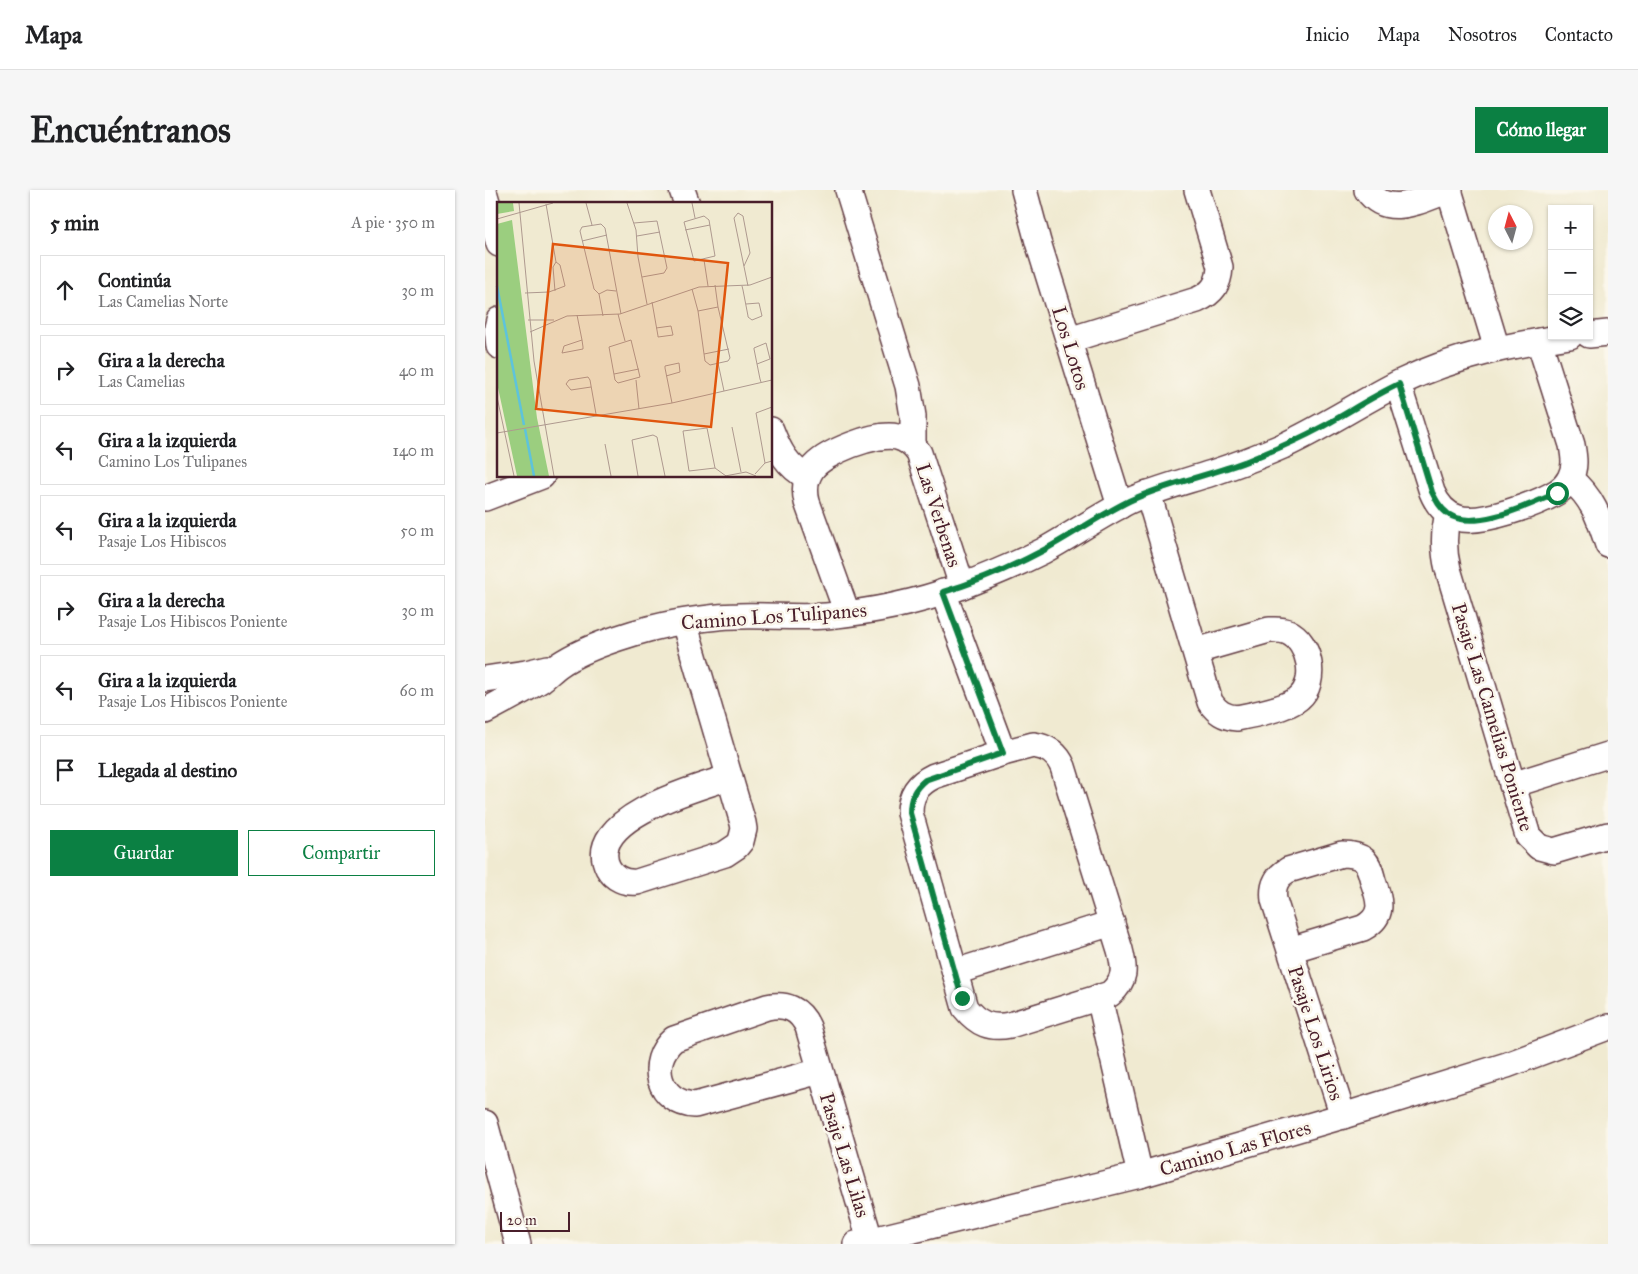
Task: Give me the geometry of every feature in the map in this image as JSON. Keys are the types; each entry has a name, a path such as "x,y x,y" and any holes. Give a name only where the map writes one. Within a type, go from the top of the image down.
{"street":[{"path":"682,190 686,202"},
{"path":"848,190 908,386 913,416 913,445"},
{"name":"Los Lotos","path":"1024,190 1038,242 1120,506"},
{"path":"1069,340 1197,300 1205,296 1217,284 1220,268 1197,190"},
{"path":"1367,190 1378,202 1388,206 1399,206 1450,190 1497,348"},
{"path":"485,195 497,237"},
{"path":"1593,335 1608,333"},
{"name":"Camino Los Tulipanes","path":"485,679 526,673 559,665 595,648 652,628 736,616 825,616 902,604 953,589 1019,563 1120,506 1148,494 1229,467 1282,446 1319,429 1399,384 1440,366 1497,348 1548,340"},
{"path":"1399,384 1432,492 1441,508 1448,514 1467,520 1494,516 1557,493 1570,479 1574,468 1571,445 1539,341"},
{"path":"773,434 783,456 798,472 807,477"},
{"path":"847,613 807,502 805,494 807,477 813,467 821,460 857,443 887,436 905,440 913,445"},
{"name":"Las Verbenas","path":"913,445 922,461 953,589 1003,753"},
{"path":"485,498 531,479"},
{"path":"1570,479 1587,495 1595,508 1608,545"},
{"path":"1148,494 1210,702 1215,709 1221,715 1237,718 1290,704 1298,699 1308,687 1310,680 1309,666 1304,649 1299,641 1287,632 1278,629 1196,651"},
{"name":"Pasaje Las Camelias Poniente","path":"1448,514 1444,537 1446,563 1525,830 1533,842 1545,850 1553,851 1608,835"},
{"path":"684,622 730,777 744,829 741,841 725,854 637,882 624,881 613,875 606,864 604,847 608,838 620,825 659,803 730,777"},
{"name":"Camino Los Tulipanes","path":"485,711 541,680 559,665"},
{"path":"1025,746 1040,746 1055,753 1060,760 1112,923 1124,966 1117,988 1110,994 1010,1025 1000,1027 980,1023 965,1008 910,813 910,803 918,786 925,780 1025,746"},
{"path":"1512,785 1608,755"},
{"name":"Pasaje Los Lirios","path":"1290,950 1363,928 1376,917 1380,904 1369,868 1364,861 1357,856 1342,854 1288,870 1281,874 1273,890 1274,900 1343,1116"},
{"path":"955,972 1112,923"},
{"path":"1099,997 1141,1175"},
{"name":"Pasaje Las Lilas","path":"820,1071 695,1105 680,1102 667,1093 663,1086 659,1068 664,1050 674,1039 777,1005 787,1006 795,1010 805,1020 820,1071 863,1242"},
{"name":"Camino Las Flores","path":"863,1242 1141,1175 1343,1116 1507,1065 1608,1027"},
{"path":"485,1123 518,1244"}],"route":[{"path":"962,998 910,813 910,803 918,786 925,780 1003,753 943,592 987,577 1019,563 1131,500 1155,490 1245,461 1282,446 1319,429 1399,384 1432,492 1441,508 1448,514 1457,518 1476,520 1512,511 1557,493"}]}
